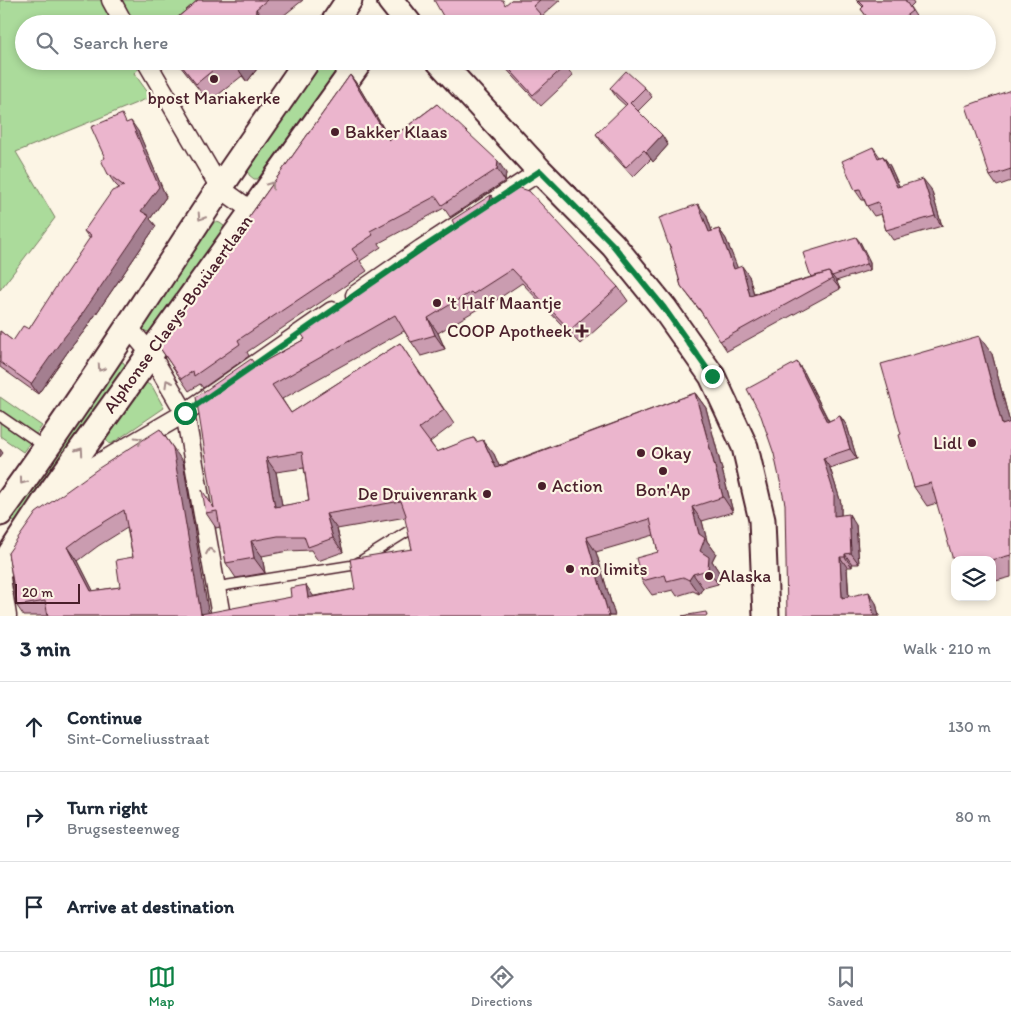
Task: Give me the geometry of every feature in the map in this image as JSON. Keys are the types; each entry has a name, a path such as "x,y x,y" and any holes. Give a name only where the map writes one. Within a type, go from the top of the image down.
{"street":[{"path":"111,0 119,15"},
{"path":"339,15 349,0"},
{"path":"151,70 220,188 252,212"},
{"name":"Alphonse Claeys-Bouüaertlaan","path":"0,513 129,328 220,188 301,70"},
{"name":"Alphonse Claeys-Bouüaertlaan","path":"0,571 52,491 354,70"},
{"path":"447,70 540,171 613,245 664,308 712,376 745,447 762,520 766,616"},
{"path":"52,491 185,413 421,249 540,171"},
{"path":"129,328 150,353 185,413 221,616"},
{"path":"0,571 7,616"}],"lane":[{"path":"0,416 47,448"},
{"path":"216,587 354,565 410,530"}],"green space":[{"path":"0,0 218,0 200,15 15,15 15,70 137,70 134,73 151,97 16,152 55,218 0,290"},
{"path":"312,70 337,70 258,179 254,179 249,175 248,168"},
{"path":"213,221 224,226 224,232 154,331 148,332 143,330 143,323 207,225"},
{"path":"116,361 123,362 126,366 126,371 21,520 16,523 9,518"},
{"path":"146,383 152,386 164,408 111,444 108,443 106,439 142,386"},
{"path":"0,397 42,426 23,452 0,436"}],"building":[{"path":"198,0 267,0 256,9 256,15 180,15"},
{"path":"434,0 503,0 505,5 511,0 540,0 533,6 541,15 442,15"},
{"path":"858,0 905,0 912,11 907,15 866,15 861,9 864,6"},
{"path":"185,70 213,70 196,84"},
{"path":"510,70 561,70 533,95"},
{"path":"626,71 645,88 630,103 662,135 646,152 644,150 626,167 596,134 627,104 610,88"},
{"path":"350,75 389,140 437,104 498,161 497,169 442,205 436,196 370,231 373,235 352,249 359,259 238,340 240,344 194,376 193,371 181,379 158,345"},
{"path":"1011,90 1011,169 990,176 966,106"},
{"path":"122,114 126,123 131,121 159,187 141,211 149,216 78,320 31,384 0,362 0,331 13,341 23,326 29,329 91,236 84,231 112,191 124,186 108,174 101,160 105,158 91,127"},
{"path":"873,147 878,158 883,156 897,187 923,179 935,216 886,230 878,202 867,206 860,189 855,190 842,161"},
{"path":"517,187 529,191 618,287 570,330 512,269 473,294 471,292 428,318 435,335 411,342 395,315 272,385 291,413 400,343 444,410 419,428 437,452 474,438 476,442 483,440 496,468 695,393 723,497 692,507 699,534 705,538 700,551 709,557 708,570 693,574 689,580 683,577 667,581 665,575 642,581 636,558 658,552 650,519 586,537 609,616 48,616 45,601 17,606 8,553 36,513 99,468 160,429 173,448 201,614 291,597 290,588 306,585 308,598 355,589 350,559 412,549 405,519 406,515 401,501 326,514 333,538 308,547 304,536 278,536 251,541 254,558 226,563 217,511 206,513 202,490 214,508 196,397 251,359 256,366 305,339 301,333 372,280 374,283 456,228 452,220 491,195 489,206","holes":["302,452 309,501 275,507 266,458","124,510 133,557 116,560 120,587 91,591 68,547"]},
{"path":"698,204 709,232 719,229 734,269 742,266 750,296 829,272 832,279 720,341 700,310 681,286 670,246 659,218"},
{"path":"856,237 866,257 866,264 832,276 829,272 811,277 803,253"},
{"path":"979,336 1002,425 1011,422 1011,555 996,559 996,556 952,556 931,483 914,487 881,364"},
{"path":"797,362 827,422 840,416 850,449 823,458 834,493 834,516 849,514 851,553 845,554 845,557 840,557 842,598 869,592 874,616 787,616 785,504 774,454 761,416 747,389"},
{"path":"706,612 707,616 682,616"}],"place":[{"name":"bpost Mariakerke","path":"214,79"},
{"name":"Bakker Klaas","path":"335,132"},
{"name":"'t Half Maantje","path":"437,303"},
{"name":"COOP Apotheek","path":"582,331"},
{"name":"Lidl","path":"972,443"},
{"name":"Okay","path":"641,453"},
{"name":"Bon'Ap","path":"663,471"},
{"name":"Action","path":"542,486"},
{"name":"De Druivenrank","path":"487,494"},
{"name":"no limits","path":"570,569"},
{"name":"Alaska","path":"709,576"}],"route":[{"path":"185,413 421,249 540,171 613,245 664,308 712,376"}]}
